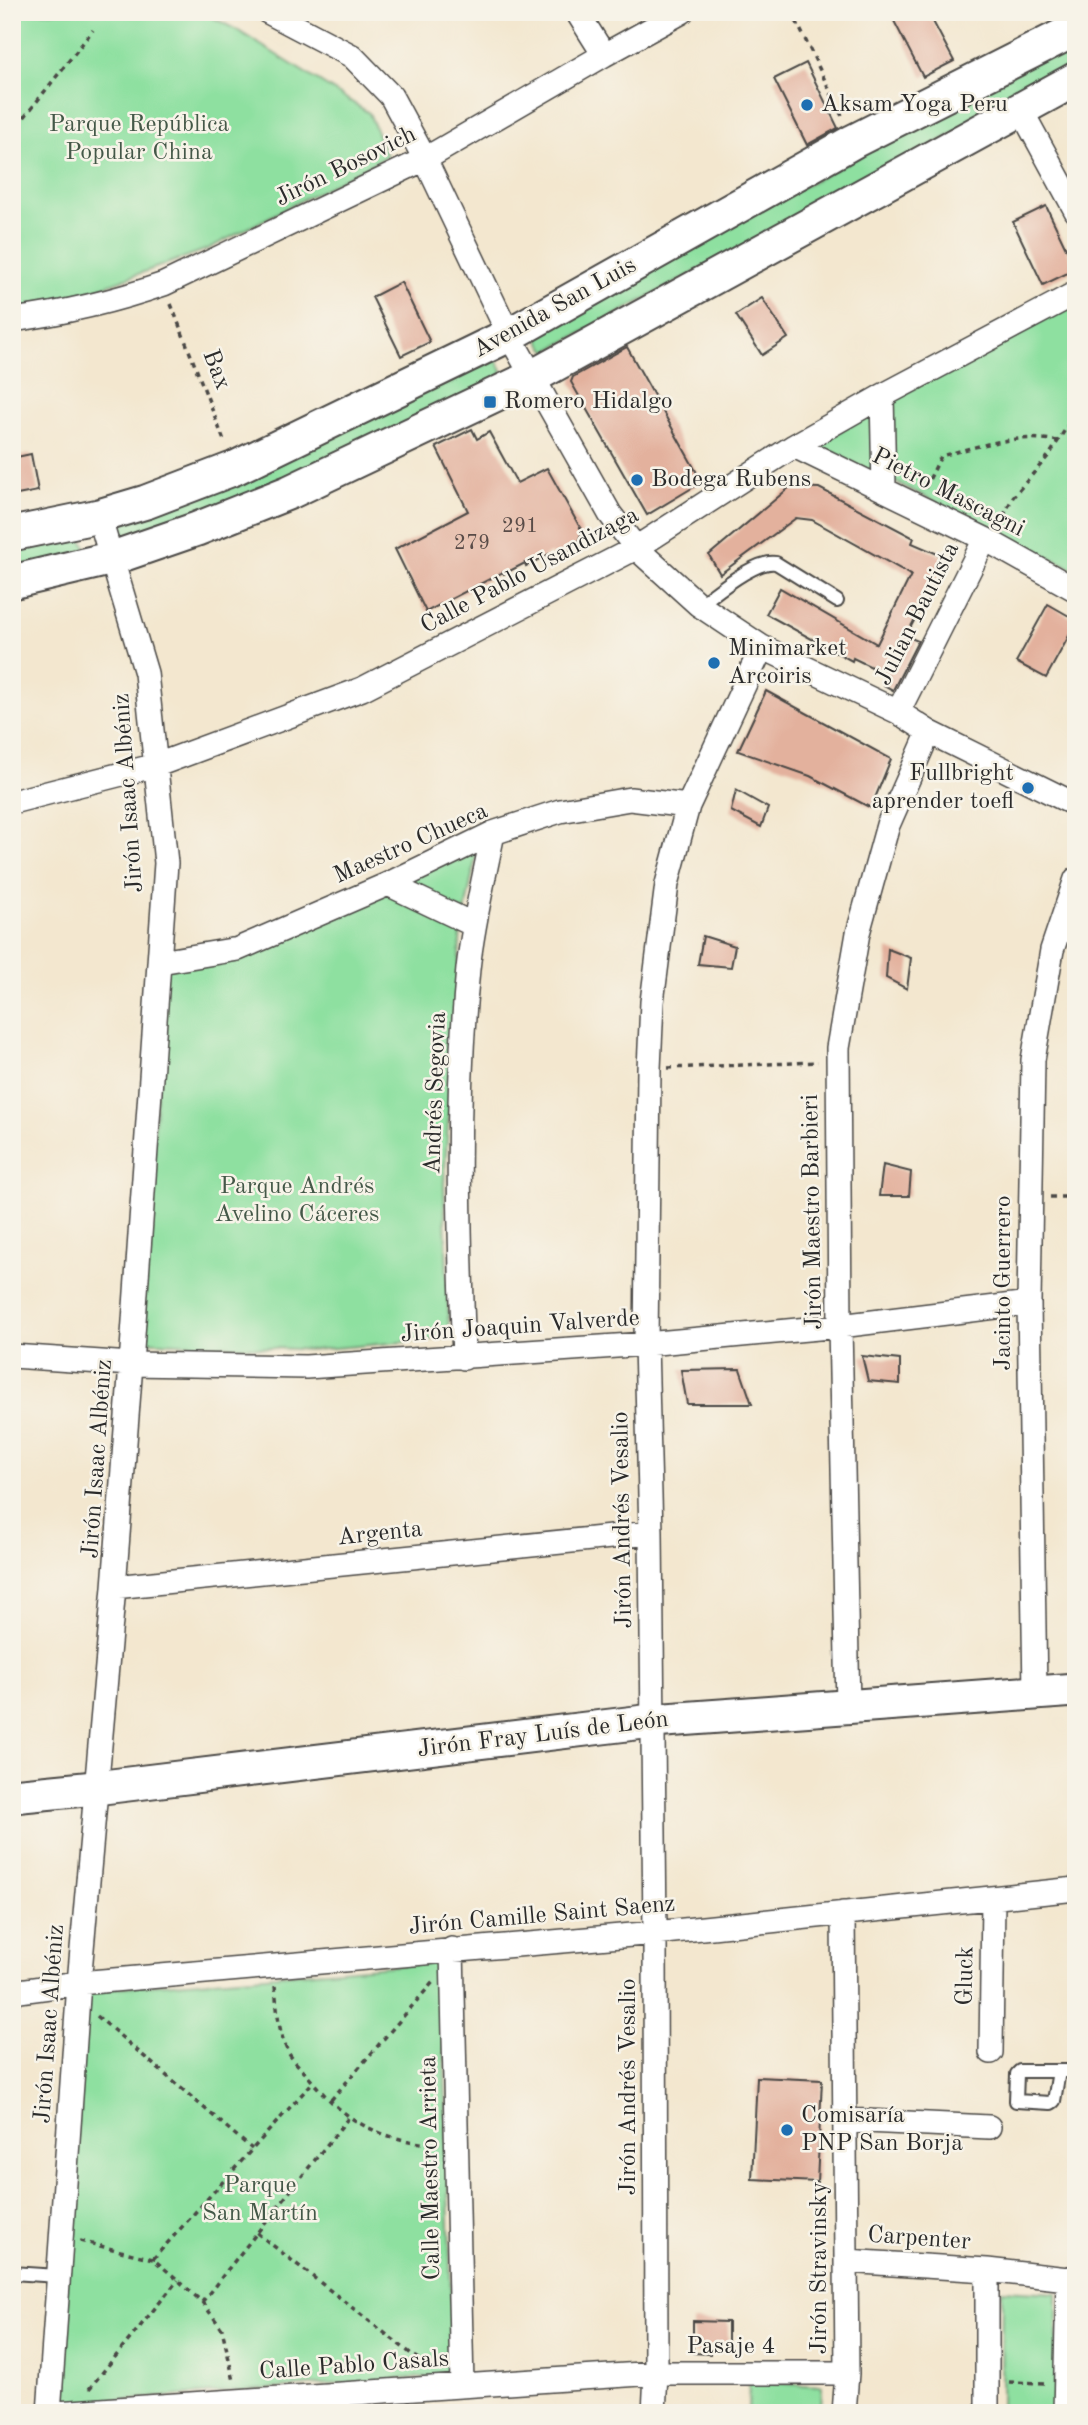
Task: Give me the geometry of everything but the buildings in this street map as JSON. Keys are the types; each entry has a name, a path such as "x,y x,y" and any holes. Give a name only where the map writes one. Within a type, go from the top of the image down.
{"main road":[{"name":"Avenida San Luis","path":"12,534 99,516 146,502 235,468 509,335 854,141 1076,29"},
{"name":"Avenida San Luis","path":"12,582 113,558 197,529 290,492 532,377 1076,79"},
{"name":"Jirón Fray Luís de León","path":"12,1796 652,1721 1076,1690"}],"street":[{"path":"268,12 352,56 391,96 425,159 509,335 610,514 636,548 699,605 762,647 898,712 929,732 1076,805"},
{"path":"577,12 604,55"},
{"name":"Jirón Bosovich","path":"12,320 45,316 164,284 425,159 682,12"},
{"path":"1021,110 1076,211"},
{"name":"Calle Pablo Usandizaga","path":"12,802 157,765 362,688 636,548 794,446 1076,293"},
{"path":"882,396 884,488"},
{"name":"Pietro Mascagni","path":"794,446 988,540 1076,590"},
{"name":"Jirón Isaac Albéniz","path":"58,2412 58,2276 78,1991 114,1587 166,863 146,673 99,516"},
{"name":"Julian Bautista","path":"898,712 988,540"},
{"name":"Jirón Andrés Vesalio","path":"654,2413 655,1933 651,1533 646,1344 652,1002 667,884 688,806 762,647"},
{"name":"Jirón Maestro Barbieri","path":"848,1706 840,1326 840,1035 862,919 888,825 929,732"},
{"name":"Maestro Chueca","path":"160,962 238,948 388,884 494,833 560,811 630,799 688,806"},
{"name":"Andrés Segovia","path":"464,1358 458,1196 460,1069 474,925 494,833"},
{"name":"Jacinto Guerrero","path":"1035,1693 1029,1303 1033,1060 1052,950 1076,878"},
{"path":"388,884 474,925"},
{"name":"Jirón Joaquin Valverde","path":"12,1356 131,1364 306,1367 646,1344 840,1326 1029,1303"},
{"name":"Argenta","path":"114,1587 651,1533"},
{"name":"Jirón Camille Saint Saenz","path":"12,1992 78,1991 273,1965 452,1954 993,1900 1076,1889"},
{"name":"Gluck","path":"991,2052 993,1900"},
{"name":"Jirón Stravinsky","path":"843,1913 847,2374 844,2413"},
{"name":"Calle Maestro Arrieta","path":"452,1954 456,2147 456,2385"},
{"path":"846,2120 989,2127"},
{"name":"Carpenter","path":"846,2261 1072,2277"},
{"path":"987,2270 987,2413"},
{"path":"1068,2400 1072,2277"},
{"name":"Pasaje 4","path":"656,2374 847,2374"},
{"name":"Calle Pablo Casals","path":"58,2412 656,2374"}],"lane":[{"path":"699,605 768,561 776,563 837,601"},
{"path":"1059,2071 1076,2071"},
{"path":"12,2273 58,2276"}],"path":[{"path":"792,12 854,141"},
{"path":"12,132 93,30"},
{"name":"Bax","path":"164,284 235,468"},
{"path":"988,540 1013,497 1050,454 1076,412"},
{"path":"921,495 941,456 1002,440 1058,440"},
{"path":"649,1069 838,1061"},
{"path":"331,2100 452,1954"},
{"path":"273,1965 278,2018 287,2051 331,2100 364,2127 405,2142 456,2147"},
{"path":"78,1991 252,2149"},
{"path":"153,2259 313,2082"},
{"path":"202,2302 349,2117"},
{"path":"257,2233 456,2385"},
{"path":"61,2239 89,2242 153,2259 178,2280 202,2302 222,2329 239,2400"},
{"path":"58,2412 178,2280"},
{"path":"986,2381 1068,2400"}],"green space":[{"name":"Parque República Popular China","path":"12,12 202,12 237,30 369,113 387,156 208,249 46,307 12,312"},
{"path":"1076,40 1076,68 548,351 541,344 540,328"},
{"path":"1076,300 1076,570 893,481 891,400"},
{"path":"496,359 502,370 500,379 301,476 131,540 122,534 124,520"},
{"path":"878,406 880,477 811,449"},
{"path":"80,536 86,547 84,553 12,572 12,547"},
{"path":"479,840 465,912 400,884"},
{"name":"Parque Andrés Avelino Cáceres","path":"388,892 461,926 444,1184 449,1338 313,1350 139,1341 166,968"},
{"name":"Parque San Martín","path":"442,1962 453,2375 58,2405 86,1990"},
{"path":"1002,2290 1057,2293 1057,2413 1001,2413"},
{"path":"749,2382 822,2386 821,2413 748,2413"}],"place":[{"name":"Aksam Yoga Peru","path":"807,105"},
{"name":"Romero Hidalgo","path":"490,402"},
{"name":"Bodega Rubens","path":"637,480"},
{"name":"Minimarket Arcoiris","path":"714,663"},
{"name":"Fullbright aprender toefl","path":"1028,788"},
{"name":"Comisaría PNP San Borja","path":"787,2130"}]}
